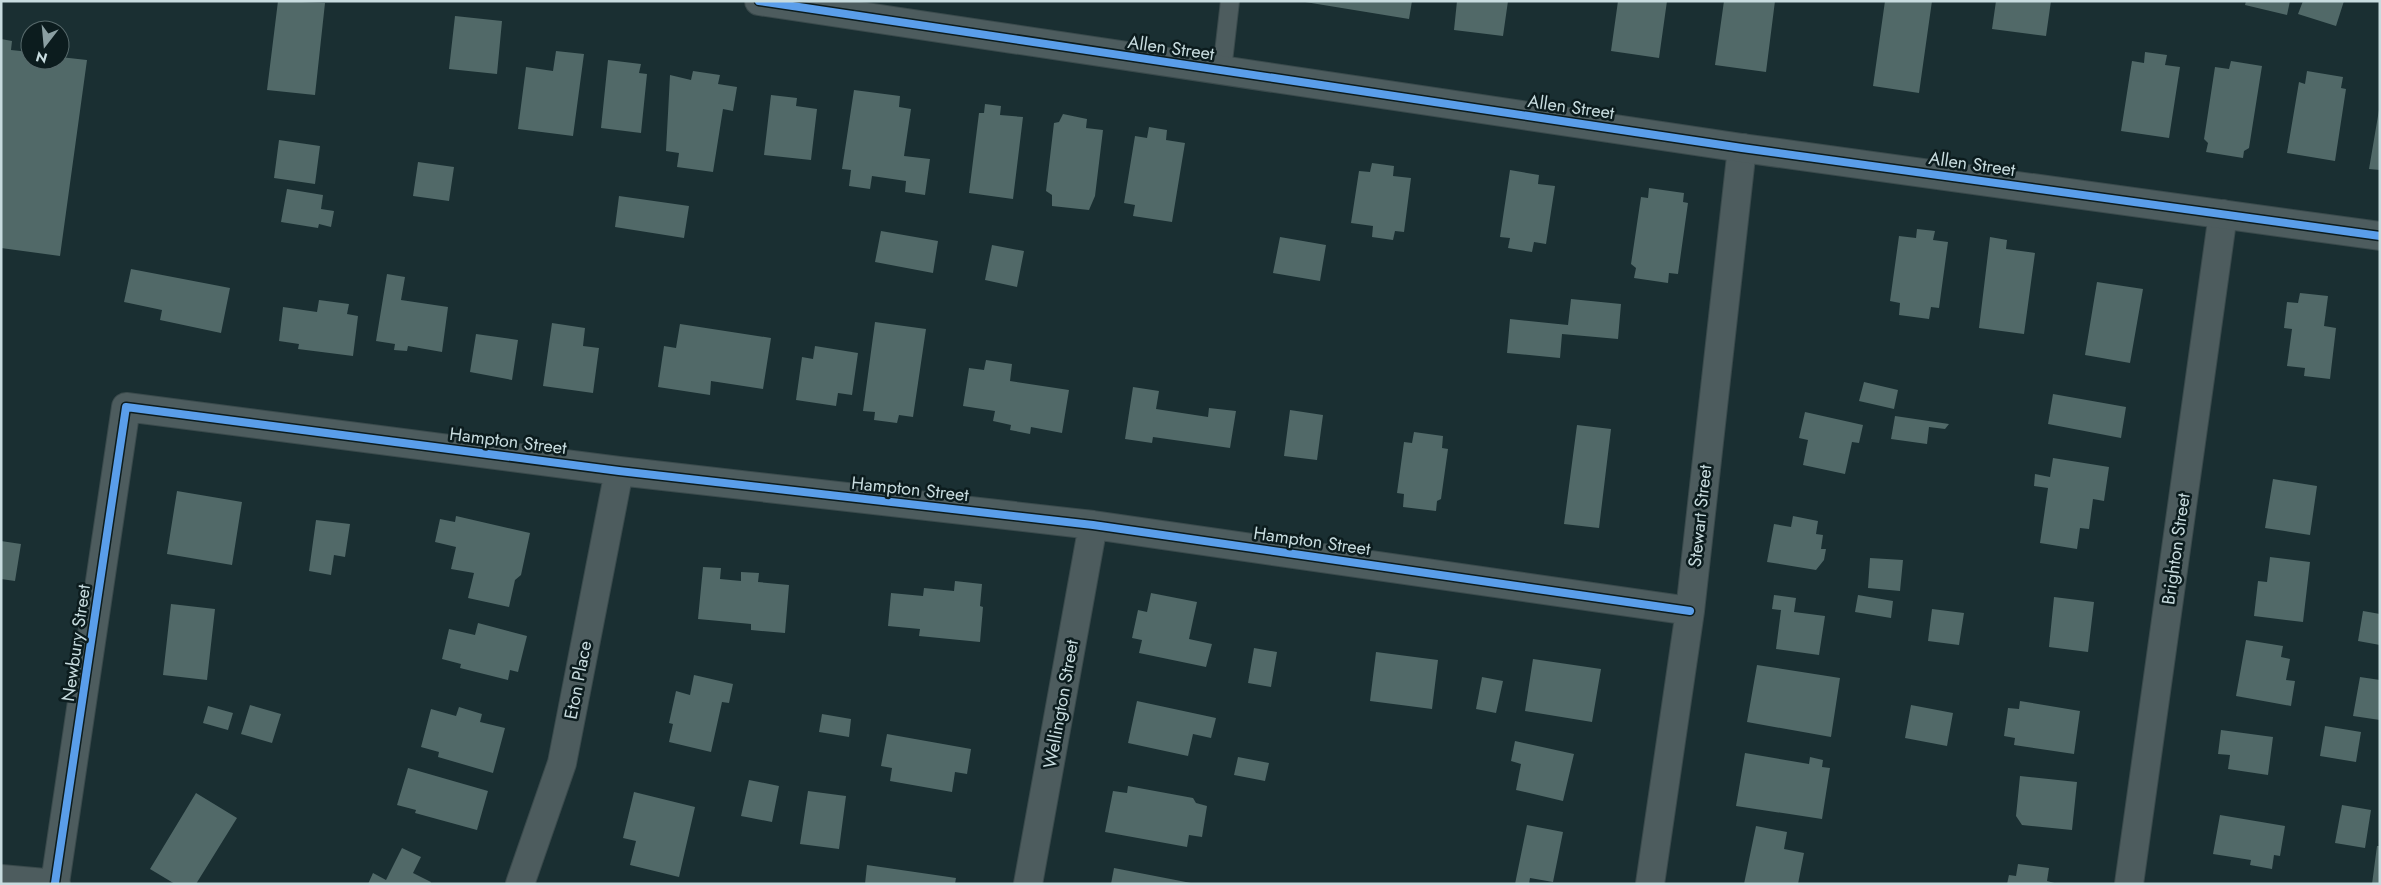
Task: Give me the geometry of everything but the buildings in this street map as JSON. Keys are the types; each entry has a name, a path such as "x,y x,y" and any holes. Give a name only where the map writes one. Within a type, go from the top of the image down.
{"street":[{"name":"Allen Street","path":"759,1 1742,148 2380,236"},
{"name":"Stewart Street","path":"1650,884 1690,611 1742,148"},
{"name":"Brighton Street","path":"2130,884 2223,214"},
{"name":"Hampton Street","path":"126,407 619,471 1093,524 1690,611"},
{"name":"Newbury Street","path":"56,884 126,407"},
{"name":"Eton Place","path":"520,884 562,763 619,471"},
{"name":"Wellington Street","path":"1028,884 1093,524"},
{"path":"1,879 56,884"}],"lane":[{"path":"1222,70 1230,1"}],"cycle path":[{"path":"759,1 1742,148 2380,236"},
{"path":"55,883 126,407 619,471 1093,525 1690,611"}]}
